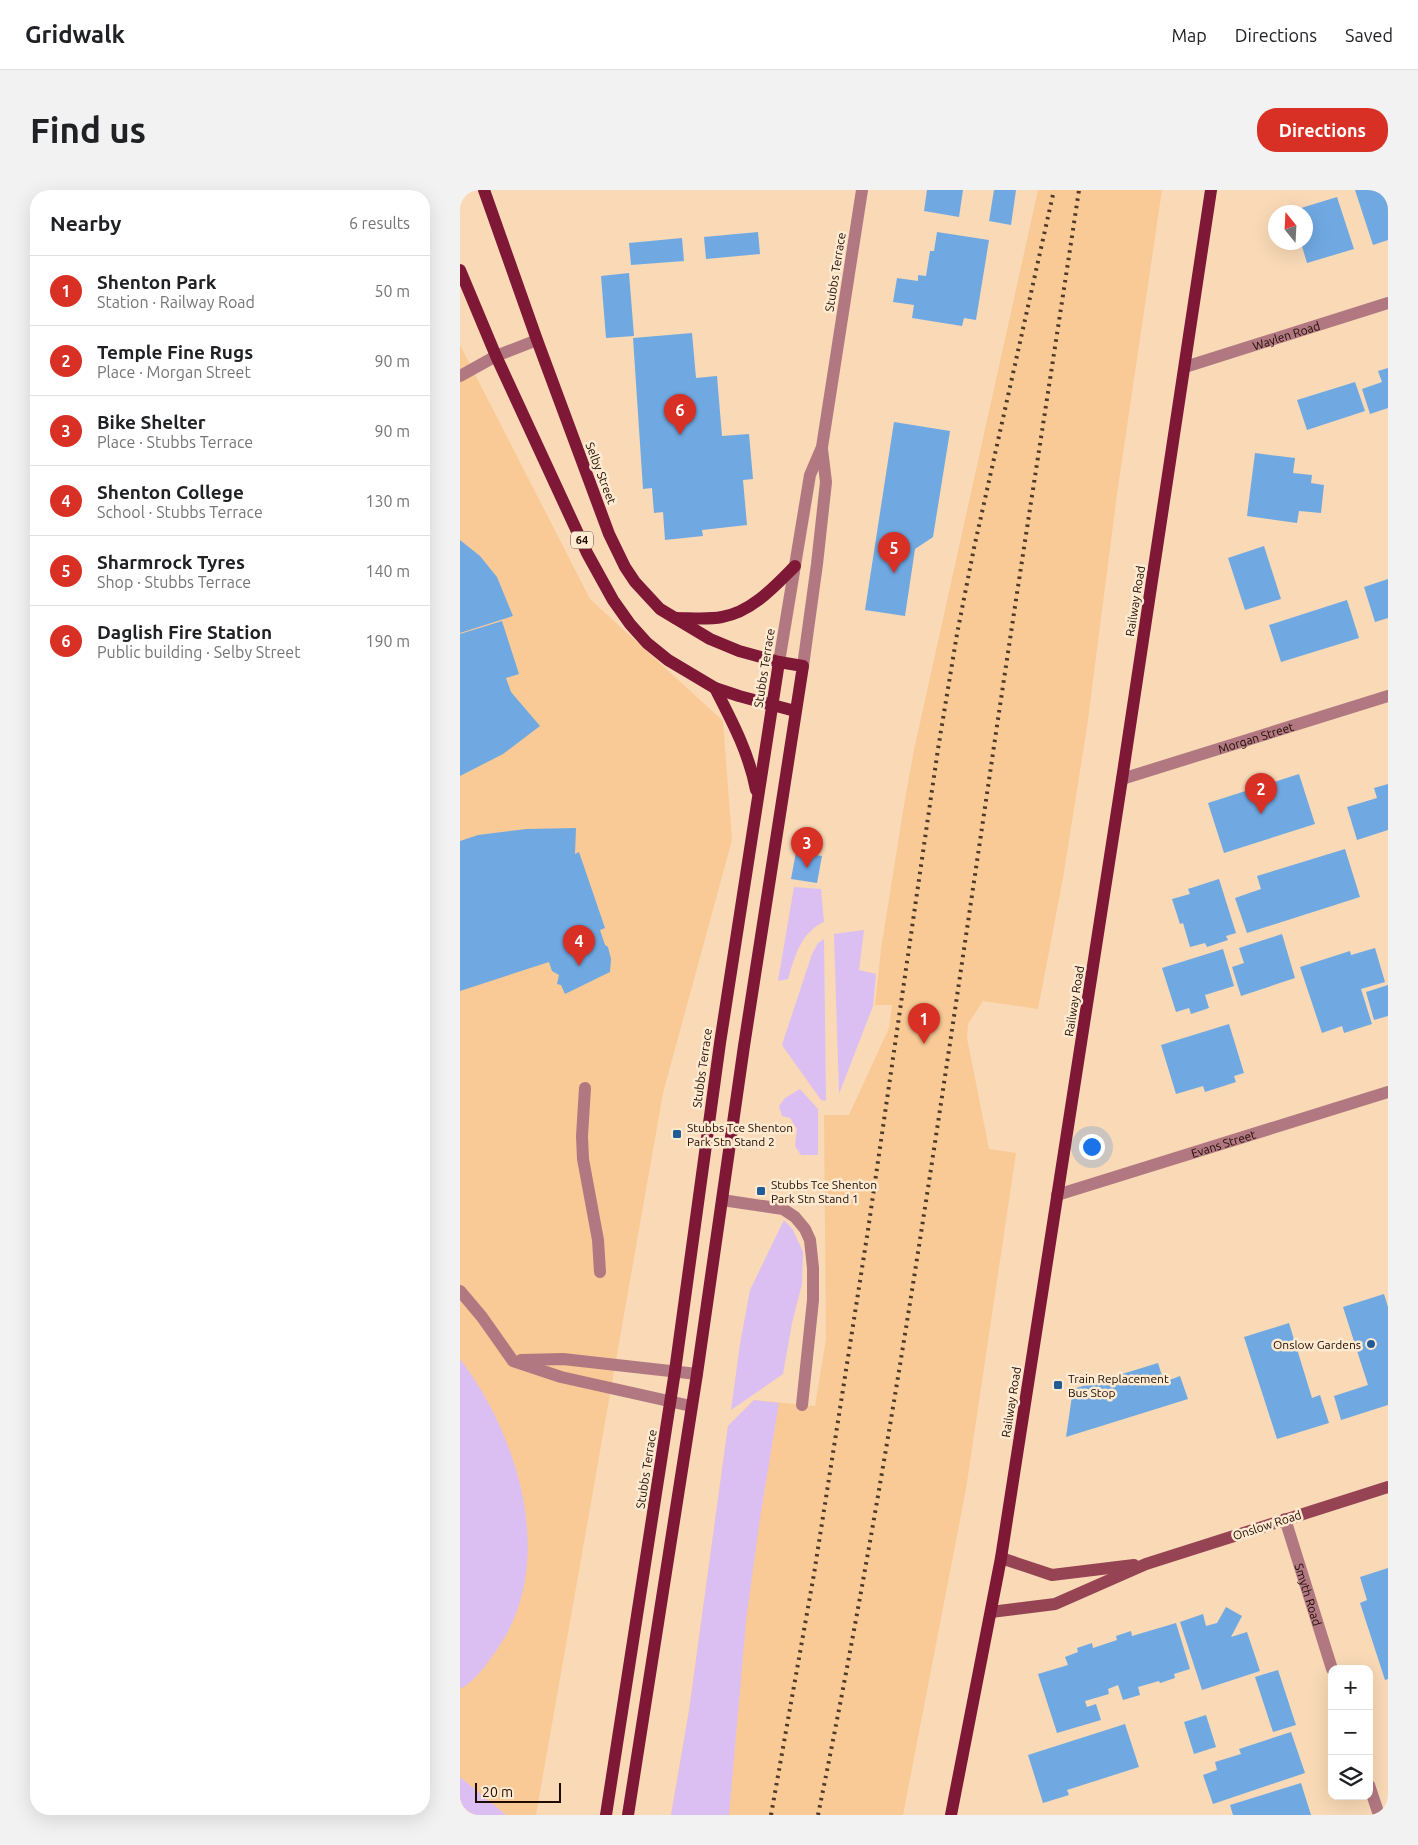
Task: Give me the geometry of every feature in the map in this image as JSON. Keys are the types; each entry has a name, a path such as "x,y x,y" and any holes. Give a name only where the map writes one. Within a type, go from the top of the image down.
{"main road":[{"name":"Selby Street","path":"484,190 537,340 616,550 635,582 660,609 710,639 779,662 803,666"},
{"name":"Railway Road","path":"951,1815 1001,1558 1211,190"},
{"name":"64","path":"460,270 496,356 588,553 614,600 630,624 647,643 668,660 715,688 795,711"},
{"path":"675,618 723,617 744,608 775,586 795,566"},
{"name":"Stubbs Terrace","path":"606,1815 675,1371 720,1042 779,662"},
{"name":"Stubbs Terrace","path":"628,1815 697,1374 803,666"},
{"path":"715,688 734,723 745,750 754,777 758,800"}],"street":[{"name":"Stubbs Terrace","path":"779,662 810,475 822,447 862,190"},
{"name":"Waylen Road","path":"1185,367 1388,303"},
{"path":"460,376 496,356 537,340"},
{"name":"Stubbs Terrace","path":"803,666 818,564 826,482 822,447"},
{"name":"Morgan Street","path":"1122,778 1388,696"},
{"path":"585,1088 582,1136 583,1159 598,1240 600,1272"},
{"name":"Evans Street","path":"1057,1196 1388,1092"},
{"path":"722,1200 783,1210 795,1217 805,1228 810,1240 814,1268 814,1300 802,1404"},
{"path":"460,1291 514,1360 561,1378 691,1406"},
{"path":"514,1360 563,1359 697,1374"},
{"name":"Onslow Road","path":"991,1612 1055,1604 1146,1564 1388,1487"},
{"name":"Smyth Road","path":"1285,1519 1331,1665"},
{"name":"Onslow Road","path":"1001,1558 1052,1575 1146,1564"},
{"path":"1373,1798 1379,1815"}],"shaded area":[{"path":"1038,190 1162,190 1117,494 1087,727 1063,878 1038,1009 983,1001 968,1024 967,1038 989,1149 1016,1153 966,1489 903,1815 671,1815 689,1711 728,1426 754,1400 815,1406 826,1339 824,1115 849,1115 889,1028 892,1005 875,1005 881,949 904,805 914,750"},
{"path":"460,345 590,599 723,721 732,840 663,1093 536,1815 460,1815"},
{"path":"794,887 821,889 824,922 816,926 804,938 796,953 788,979 778,981"},
{"path":"864,930 859,970 876,974 873,1006 839,1094 834,934"},
{"path":"824,939 826,1101 821,1100 782,1045 812,954 818,943"},
{"path":"800,1089 818,1109 818,1155 801,1155 795,1146 797,1129 790,1118 782,1116 779,1106 785,1098"},
{"path":"784,1220 793,1230 803,1252 802,1284 792,1323 783,1374 731,1410 750,1290"},
{"path":"460,1359 481,1390 499,1424 513,1461 523,1499 528,1538 526,1577 516,1614 498,1648 486,1665 466,1686 460,1689"},
{"path":"754,1400 779,1403 760,1518 746,1621 729,1815 671,1815 689,1711 728,1426"},
{"path":"460,1777 506,1815 460,1815"}],"building":[{"path":"927,190 963,190 959,217 924,211"},
{"path":"994,190 1016,190 1011,225 989,221"},
{"path":"1355,190 1388,190 1388,240 1373,245"},
{"path":"1337,197 1354,249 1307,263 1303,250 1313,250 1313,205 1311,205"},
{"path":"758,232 760,254 706,259 704,237"},
{"path":"937,232 989,240 976,320 964,318 962,326 912,318 914,305 893,302 897,278 918,281 918,275 926,276 930,251 934,251"},
{"path":"682,238 684,261 631,265 629,243"},
{"path":"629,273 634,336 606,338 601,276"},
{"path":"692,333 696,378 717,376 722,436 749,434 753,479 743,480 747,525 702,530 703,536 665,540 663,512 654,513 652,488 643,489 633,338"},
{"path":"1388,368 1388,408 1370,414 1362,389 1382,382 1378,371"},
{"path":"1355,382 1365,411 1307,430 1297,400"},
{"path":"894,422 950,431 933,537 915,549 905,616 865,610"},
{"path":"1255,453 1295,458 1293,473 1312,475 1311,483 1324,485 1321,513 1299,511 1297,523 1247,516"},
{"path":"460,540 480,556 497,577 513,616 460,633"},
{"path":"1264,546 1281,599 1245,610 1228,558"},
{"path":"1388,579 1388,618 1375,622 1364,587"},
{"path":"1347,600 1359,638 1281,662 1269,625"},
{"path":"502,621 519,674 506,678 511,692 540,726 503,754 460,776 460,634"},
{"path":"1299,774 1315,824 1224,853 1208,803"},
{"path":"1388,784 1388,830 1357,840 1347,807 1377,798 1374,788"},
{"path":"576,828 575,854 579,852 605,928 600,930 611,959 610,972 565,994 561,985 557,984 559,975 552,971 549,962 460,991 460,841 478,835 526,829"},
{"path":"1345,849 1360,897 1247,933 1235,898 1261,889 1257,876"},
{"path":"796,852 822,856 817,883 791,879"},
{"path":"1219,879 1236,933 1226,936 1228,940 1207,947 1205,943 1190,947 1183,923 1180,924 1172,899 1190,894 1188,889"},
{"path":"1282,934 1295,978 1241,996 1232,967 1244,963 1239,948"},
{"path":"1375,948 1385,982 1361,989 1372,1024 1344,1033 1342,1026 1322,1033 1300,967 1350,951 1351,955"},
{"path":"1223,949 1234,986 1205,995 1209,1008 1191,1014 1189,1008 1176,1012 1162,968"},
{"path":"1388,985 1388,1016 1374,1020 1366,992"},
{"path":"1229,1024 1244,1073 1234,1076 1236,1082 1205,1092 1203,1086 1176,1094 1161,1045"},
{"name":"Onslow Gardens","path":"1384,1294 1388,1307 1388,1405 1341,1420 1334,1396 1368,1385 1343,1307"},
{"path":"1289,1323 1312,1398 1320,1395 1329,1423 1277,1439 1244,1337"},
{"path":"1158,1363 1164,1382 1180,1376 1188,1399 1066,1437 1073,1389"},
{"path":"1388,1568 1388,1679 1385,1680 1360,1603 1367,1600 1360,1577"},
{"path":"1226,1607 1242,1616 1231,1637 1247,1632 1260,1671 1202,1690 1180,1622 1203,1614 1206,1626 1217,1623"},
{"path":"1176,1623 1190,1669 1174,1674 1175,1678 1138,1687 1140,1695 1123,1700 1118,1685 1108,1689 1109,1694 1085,1701 1087,1707 1096,1704 1101,1720 1057,1733 1038,1674 1068,1665 1065,1657 1078,1652 1077,1648 1092,1643 1093,1648 1117,1640 1116,1636 1131,1631 1132,1636"},
{"path":"1278,1670 1296,1725 1273,1732 1255,1677"},
{"path":"1206,1715 1216,1747 1194,1754 1184,1722"},
{"path":"1125,1724 1139,1767 1067,1790 1069,1795 1043,1803 1028,1755"},
{"path":"1291,1732 1305,1773 1213,1804 1203,1775 1217,1770 1215,1762 1241,1754 1239,1749"},
{"path":"1301,1783 1311,1815 1233,1815 1230,1805"}],"railway":[{"path":"771,1815 814,1574 868,1230 938,749 957,634 974,548 1054,190"},
{"path":"818,1815 867,1559 910,1302 1079,190"}],"place":[{"name":"Daglish Fire Station","path":"680,435"},
{"name":"Sharmrock Tyres","path":"894,573"},
{"name":"Temple Fine Rugs","path":"1261,814"},
{"name":"Bike Shelter","path":"807,868"},
{"name":"Shenton College","path":"579,966"},
{"name":"Shenton Park","path":"924,1044"},
{"name":"Stubbs Tce Shenton Park Stn Stand 2","path":"677,1134"},
{"name":"Stubbs Tce Shenton Park Stn Stand 1","path":"761,1191"},
{"name":"Onslow Gardens","path":"1371,1344"},
{"name":"Train Replacement Bus Stop","path":"1058,1385"}]}
